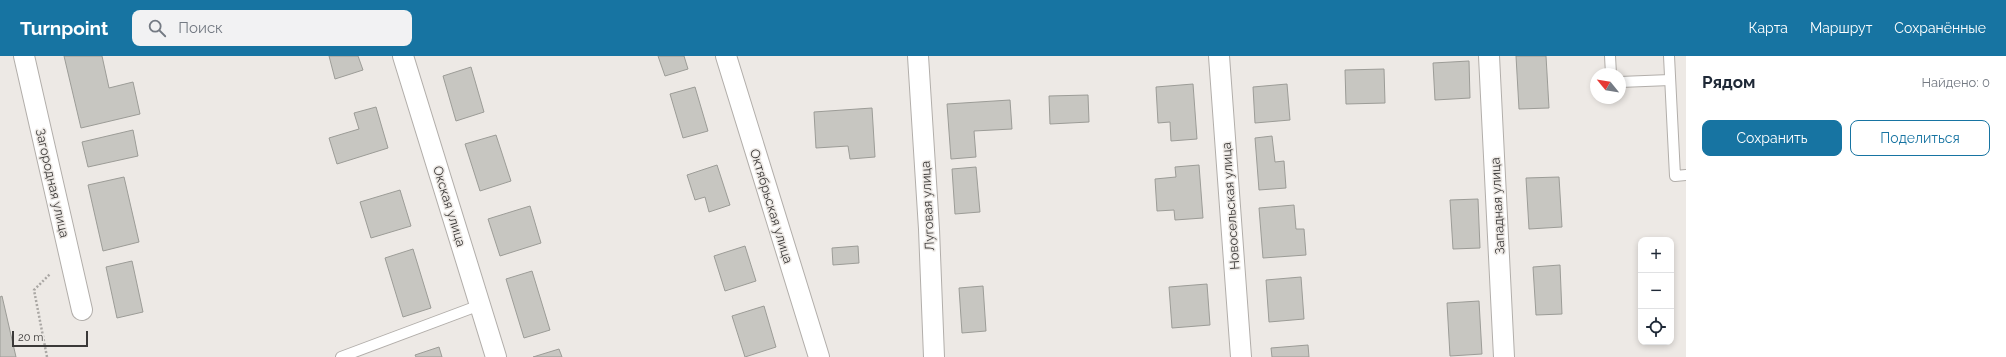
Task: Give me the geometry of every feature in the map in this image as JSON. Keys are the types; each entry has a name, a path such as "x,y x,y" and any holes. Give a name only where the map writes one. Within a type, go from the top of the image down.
{"street":[{"name":"Загородная улица","path":"24,56 82,310"},
{"name":"Окская улица","path":"403,56 496,357"},
{"name":"Октябрьская улица","path":"726,56 819,357"},
{"name":"Луговая улица","path":"918,56 929,229 934,357"},
{"name":"Новосельская улица","path":"1218,56 1241,357"},
{"name":"Западная улица","path":"1489,56 1504,357"}],"lane":[{"path":"1610,56 1611,68"},
{"path":"1669,56 1675,176 1686,175"},
{"path":"1626,82 1670,80"},
{"path":"341,357 480,305"}],"path":[{"path":"47,357 34,290 70,256"}],"building":[{"path":"64,56 102,56 109,88 133,82 140,114 81,128"},
{"path":"329,56 358,56 363,70 335,79"},
{"path":"658,56 684,56 688,69 665,76"},
{"path":"1516,56 1546,56 1549,108 1519,109"},
{"path":"1469,61 1470,98 1435,100 1433,63"},
{"path":"471,67 484,112 456,121 443,76"},
{"path":"1384,69 1385,103 1346,104 1345,70"},
{"path":"1193,84 1197,139 1171,141 1170,122 1158,123 1156,87"},
{"path":"1287,84 1290,120 1255,123 1253,87"},
{"path":"695,87 708,131 683,138 670,94"},
{"path":"1088,95 1089,122 1050,124 1049,96"},
{"path":"1010,100 1012,129 974,131 976,157 951,159 947,104"},
{"path":"376,107 388,148 337,164 329,138 359,129 354,113"},
{"path":"872,108 875,157 850,159 848,146 816,148 814,112"},
{"path":"133,130 138,156 88,167 82,142"},
{"path":"496,135 511,181 480,191 465,144"},
{"path":"1272,136 1275,162 1284,161 1286,188 1259,190 1255,138"},
{"path":"717,165 730,205 709,212 705,197 695,200 687,175"},
{"path":"1199,165 1203,218 1175,220 1174,210 1157,211 1155,179 1176,177 1175,167"},
{"path":"976,167 980,212 955,214 952,169"},
{"path":"124,177 139,242 103,251 88,185"},
{"path":"1559,177 1562,227 1529,229 1526,178"},
{"path":"400,190 411,226 371,238 360,202"},
{"path":"1478,199 1480,248 1453,249 1450,200"},
{"path":"1294,205 1296,229 1304,229 1306,255 1263,258 1259,208"},
{"path":"530,206 541,243 500,256 488,219"},
{"path":"745,246 756,281 725,291 714,256"},
{"path":"858,246 859,263 833,265 832,248"},
{"path":"413,249 431,308 403,317 385,258"},
{"path":"132,261 143,312 117,318 106,267"},
{"path":"1560,265 1562,314 1536,315 1533,267"},
{"path":"532,271 550,330 524,338 506,279"},
{"path":"1301,277 1304,319 1269,322 1266,280"},
{"path":"1207,284 1210,325 1172,328 1169,287"},
{"path":"983,286 986,331 962,333 959,288"},
{"path":"2,296 16,357 0,357 0,297"},
{"path":"1479,301 1482,354 1450,356 1447,303"},
{"path":"764,306 776,347 745,357 732,316"},
{"path":"1308,345 1309,357 1272,357 1271,348"},
{"path":"439,347 442,357 416,357 415,355"},
{"path":"559,349 562,357 533,357"}]}
